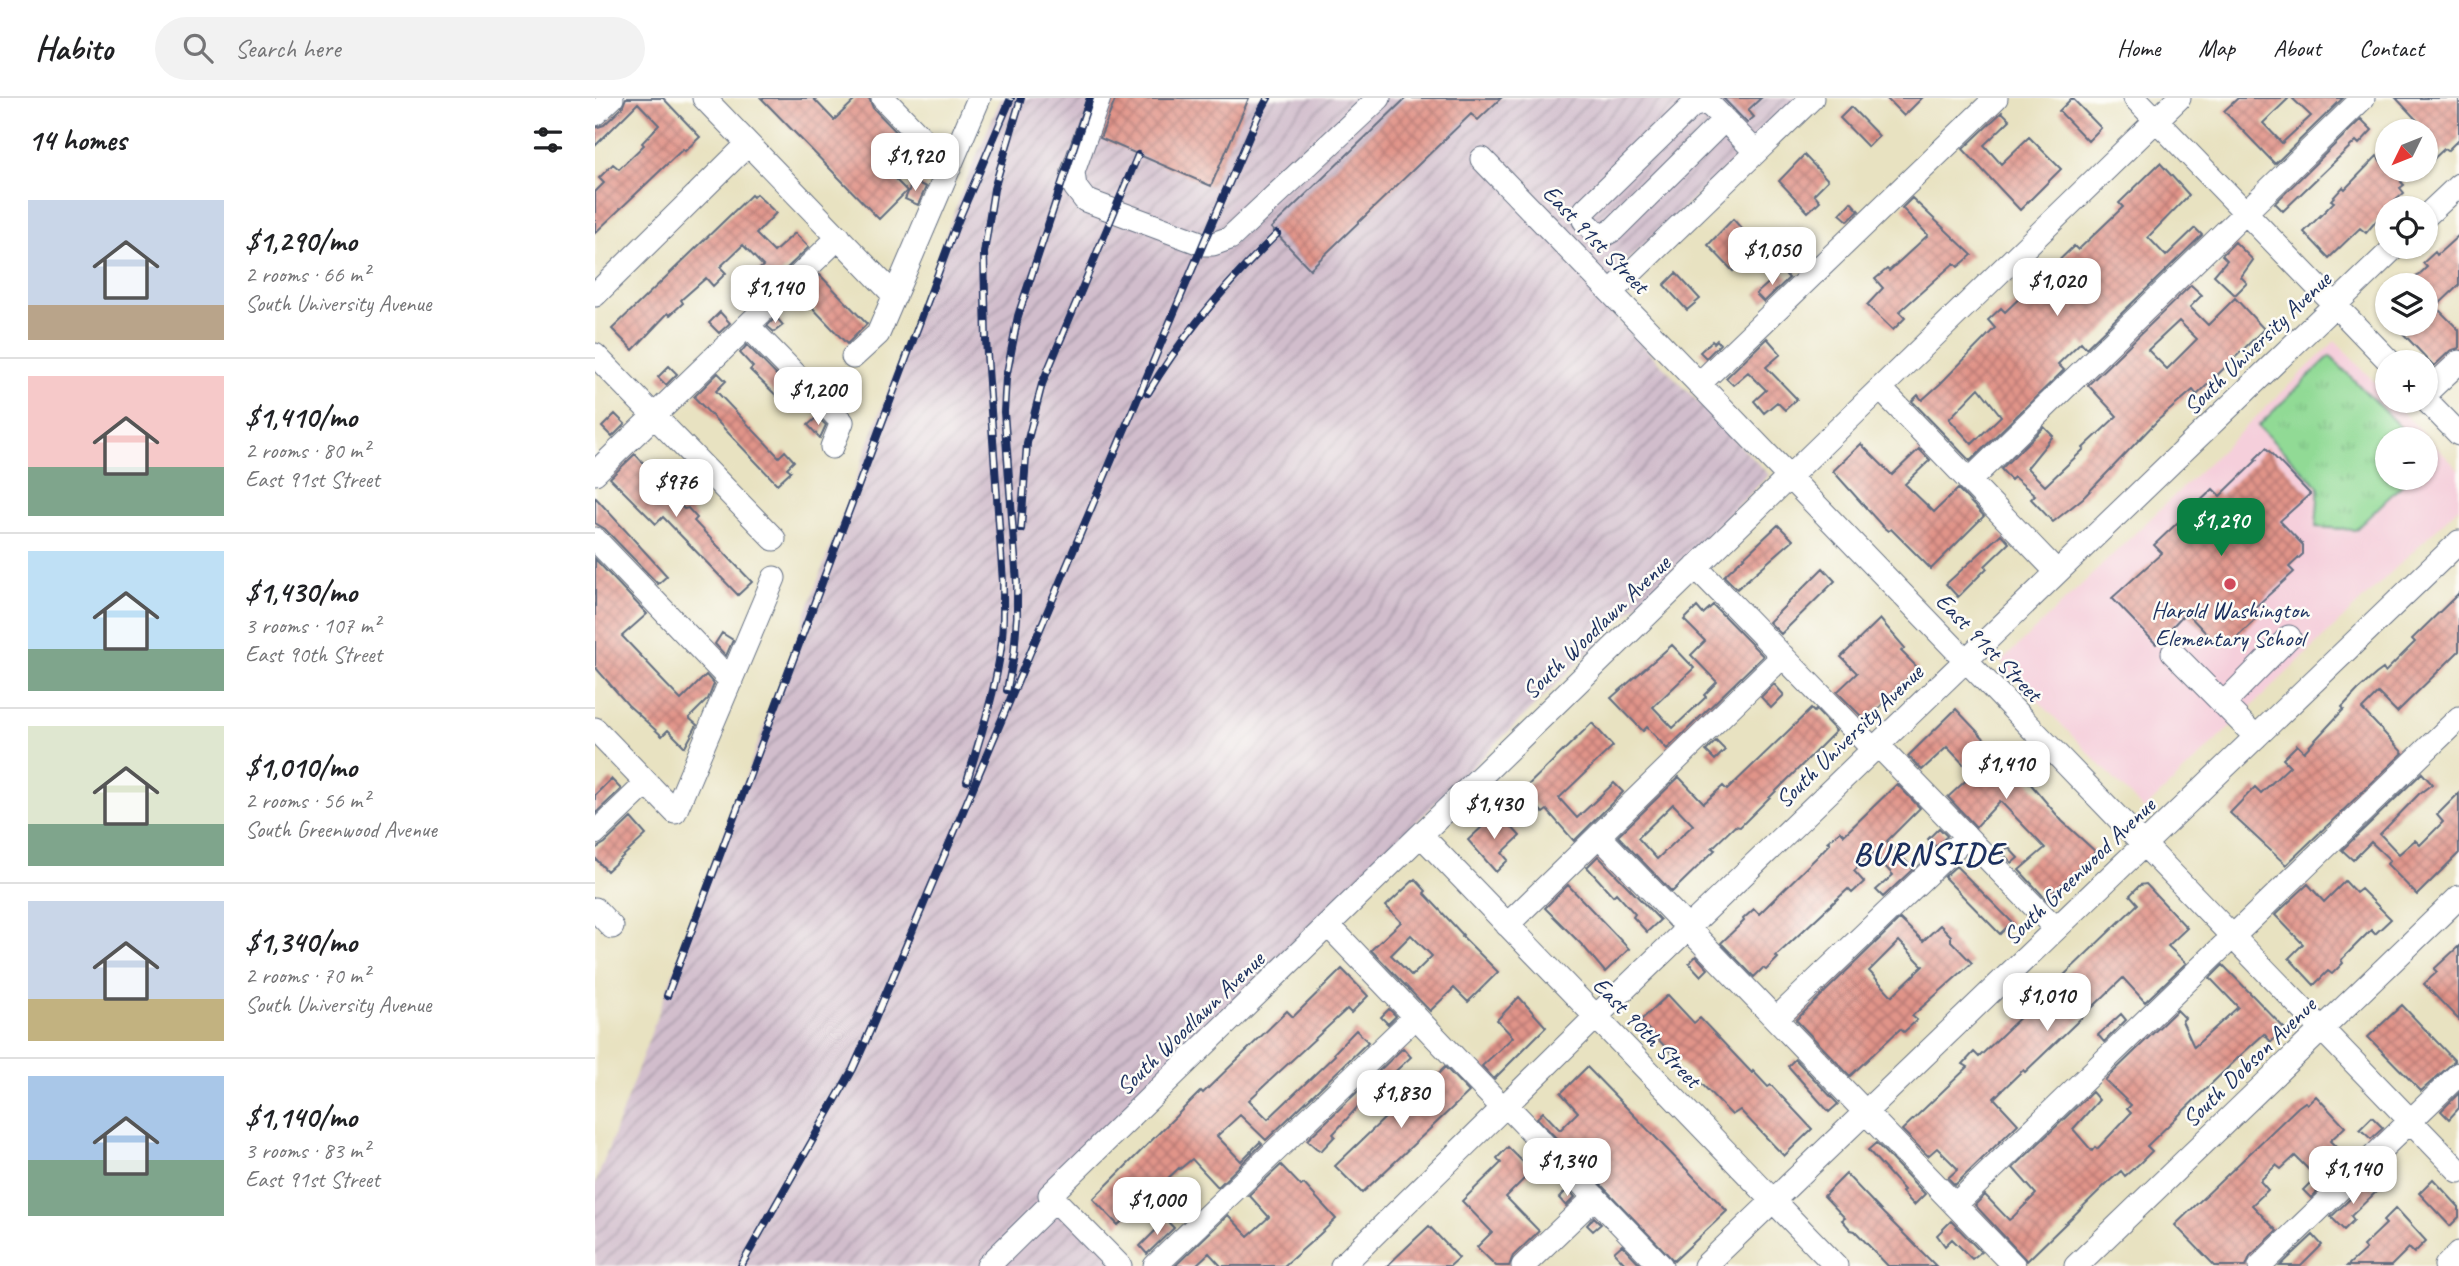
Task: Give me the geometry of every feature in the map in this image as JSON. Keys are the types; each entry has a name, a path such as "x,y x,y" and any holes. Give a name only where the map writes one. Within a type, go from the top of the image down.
{"street":[{"path":"595,114 612,98"},
{"path":"704,98 895,296"},
{"path":"883,98 950,167"},
{"path":"853,357 878,334 979,98"},
{"path":"1099,98 1073,172 1075,187 1085,200 1203,244 1213,244 1230,238 1379,98"},
{"path":"1611,292 1812,98"},
{"path":"1699,384 1996,98"},
{"path":"2135,98 2378,350"},
{"name":"South Woodlawn Avenue","path":"988,1266 1053,1197 1328,925 2179,98"},
{"path":"1969,481 2363,98"},
{"path":"1724,120 1613,230 1602,236 1584,220 1584,210 1692,106 1706,102 1724,120 1756,152"},
{"path":"595,295 748,144"},
{"name":"East 91st Street","path":"1482,159 2459,1171"},
{"path":"2438,205 2459,185"},
{"path":"595,473 839,237"},
{"name":"South University Avenue","path":"1342,1266 1595,1017 2383,259"},
{"path":"748,326 842,422 832,447"},
{"path":"595,355 774,538"},
{"path":"2438,383 2459,362"},
{"path":"1880,388 2057,572"},
{"path":"2438,410 2459,433"},
{"path":"595,539 731,681"},
{"name":"South Greenwood Avenue","path":"1705,1266 2459,542"},
{"path":"1696,567 2056,929"},
{"path":"595,729 675,812 774,578"},
{"path":"2223,704 2289,637"},
{"path":"2173,653 2256,737"},
{"path":"1507,925 1783,656"},
{"path":"1955,1205 2459,718"},
{"path":"595,833 647,783"},
{"name":"East 90th Street","path":"1421,835 1836,1266"},
{"path":"1599,836 2014,1266"},
{"path":"1776,1019 1966,837"},
{"name":"South Dobson Avenue","path":"2076,1266 2459,897"},
{"path":"595,909 612,927"},
{"path":"1328,925 1661,1266"},
{"path":"1155,1266 1415,1017"},
{"path":"2260,1266 2459,1074"},
{"path":"1053,1197 1121,1266"},
{"path":"1523,1266 1595,1197"},
{"path":"2446,1266 2459,1253"}],"shaded area":[{"path":"1001,98 1799,98 1593,294 1769,475 1046,1187 1124,1266 595,1266 595,1185 961,193"},
{"name":"Harold Washington Elementary School","path":"2335,341 2375,383 2375,413 2404,413 2417,427 2375,427 2375,490 2438,490 2438,448 2459,470 2459,507 2144,810 2001,662"}],"green space":[{"path":"2330,356 2375,402 2375,413 2386,413 2400,427 2375,427 2375,490 2397,490 2355,530 2316,527 2319,487 2258,426"}],"building":[{"path":"626,98 663,98 700,137 685,151 683,149 595,233 595,192 604,183 599,178 613,164 619,169 644,145 642,143 659,125 638,103 595,146 595,128 604,125 622,108"},
{"path":"761,98 813,98 834,120 857,98 869,98 873,108 909,145 884,168 907,191 879,219"},
{"path":"1116,98 1249,98 1211,186 1100,138"},
{"path":"1406,98 1501,98 1478,120 1471,114 1310,269 1271,228"},
{"path":"1723,98 1761,98 1748,110 1754,117 1747,123"},
{"path":"1886,98 1922,98 1904,116"},
{"path":"2072,98 2101,128 2088,141 2059,111"},
{"path":"2238,98 2289,98 2263,123 2282,143 2311,116 2292,98 2343,98 2275,164 2224,111"},
{"path":"2396,98 2459,98 2459,139 2447,151 2444,149 2438,155 2438,119 2416,119"},
{"path":"1851,107 1879,136 1868,147 1840,118"},
{"path":"2002,112 2010,120 1984,145 2001,164 2029,137 2061,169 2020,210 1963,149"},
{"path":"2361,119 2372,130 2359,144 2356,141 2283,211 2275,203"},
{"path":"1804,155 1828,180 1814,194 1820,201 1808,212 1779,181"},
{"path":"2375,158 2375,182 2401,182 2404,185 2400,188 2404,193 2401,196 2375,196 2375,222 2366,233 2360,228 2329,258 2304,232 2334,202 2331,200 2343,187 2345,189"},
{"path":"2160,163 2189,195 2148,237 2166,256 2195,228 2202,235 2086,348 2081,342 2058,364 2064,370 1970,461 1912,401 1918,395 1922,400 1940,384 1995,328 1988,320 2001,308 2005,312 2074,246 2078,250 2123,207 2119,203","holes":["1979,388 2001,416 1972,444 1949,419"]},
{"path":"913,181 926,187 918,205 905,199"},
{"path":"756,194 776,213 756,234 774,252 795,233 809,247 757,297 744,283 763,266 743,245 720,267 726,273 713,286 706,278 633,350 612,329 751,195 753,197"},
{"path":"1912,198 1972,255 1958,267 1954,263 1899,312 1905,318 1893,330 1867,305 1883,288 1875,279 1887,269 1889,271 1928,235 1902,208"},
{"path":"1851,202 1859,211 1848,221 1840,214"},
{"path":"1733,219 1758,247 1733,271 1708,245"},
{"path":"2459,235 2459,285 2438,305 2438,273 2421,273 2427,267 2423,263 2427,259 2438,259 2438,254"},
{"path":"2235,242 2253,260 2241,277 2247,283 2235,295 2214,275 2227,260 2222,255"},
{"path":"1782,271 1789,278 1764,302 1756,294"},
{"path":"1676,273 1700,299 1687,310 1664,285"},
{"path":"820,275 867,324 847,344 804,299 802,301 797,297"},
{"path":"2191,285 2202,295 2190,307 2208,325 2235,298 2264,329 2197,395 2193,390 2157,421 2083,498 2053,522 2031,499 2035,495 2014,477 2011,480 2001,469 2044,427 2053,436 2027,468 2045,486 2084,449 2117,416 2088,385","holes":["2179,321 2197,339 2167,369 2148,350"]},
{"path":"2438,309 2459,330 2459,348 2450,351 2438,362 2438,350 2419,350 2405,336 2438,336"},
{"path":"720,312 730,323 719,333 709,323"},
{"path":"776,317 783,325 774,332 767,326"},
{"path":"1767,338 1781,354 1766,367 1797,399 1785,410 1777,402 1764,413 1754,401 1766,390 1748,372 1733,385 1726,378"},
{"path":"1717,340 1720,344 1706,358 1700,352"},
{"path":"747,345 793,392 783,402 750,370 753,367 740,353"},
{"path":"669,366 677,374 666,385 658,377"},
{"path":"718,373 726,381 716,391 779,457 785,451 794,461 787,468 791,471 777,484 694,397"},
{"path":"615,414 625,424 612,437 602,427"},
{"path":"817,417 826,425 820,438 808,425"},
{"path":"1861,444 1892,475 1919,449 1930,460 1905,484 1934,512 1958,489 1984,516 1931,569 1891,529 1888,531 1883,527 1833,471"},
{"path":"2266,448 2310,494 2280,521 2303,545 2303,554 2289,567 2294,572 2252,610 2258,617 2228,646 2218,646 2186,612 2156,644 2112,598 2162,553 2154,545 2213,489 2220,496"},
{"path":"635,454 662,483 659,485 684,509 688,508 697,518 694,521 752,582 738,595 663,517 656,524 610,478"},
{"path":"595,497 667,576 658,584 605,529 595,523"},
{"path":"1778,525 1793,540 1737,589 1724,576"},
{"path":"2001,534 2009,543 1958,597 1946,584"},
{"path":"595,559 647,614 622,636 659,677 681,700 706,675 714,684 708,699 689,718 697,725 685,747 668,730 662,736 628,705 595,667"},
{"path":"1823,568 1835,581 1781,634 1769,622"},
{"path":"2459,593 2459,651 2397,712 2378,693 2362,709 2403,753 2286,865 2230,813 2255,787 2261,793 2290,766 2283,759 2297,745 2304,752 2358,690 2383,669 2385,672 2415,642 2412,639"},
{"path":"1713,605 1763,656 1667,749 1647,727 1643,731 1611,698 1672,645 1694,668 1653,707 1673,728 1706,697 1704,695 1717,682 1691,655 1705,641 1684,620 1697,607 1703,614"},
{"path":"1880,619 1905,648 1901,651 1918,668 1866,721 1837,692 1857,673 1841,657"},
{"path":"722,633 733,640 726,656 715,644"},
{"path":"1774,684 1784,695 1771,708 1761,697"},
{"path":"1811,709 1814,712 1816,710 1836,731 1740,827 1735,826 1712,848 1715,850 1672,892 1618,836 1679,777 1704,803 1723,786 1727,790","holes":["1673,804 1693,825 1657,859 1638,838"]},
{"path":"1956,709 2010,766 2029,782 2062,821 2096,852 2046,899 2019,870 2045,848 2000,801 1976,827 1948,797 1973,774 1947,747 1922,770 1908,756"},
{"path":"1592,723 1613,746 1559,798 1577,818 1614,783 1623,792 1574,841 1547,810 1543,813 1522,791"},
{"path":"1716,741 1725,750 1715,760 1706,751"},
{"path":"2422,773 2432,784 2380,834 2399,854 2415,840 2420,845 2443,822 2437,815 2459,793 2459,853 2417,895 2387,864 2390,860 2371,842 2353,860 2342,850"},
{"path":"611,779 621,789 595,814 595,795"},
{"path":"1897,784 1920,808 1887,841 1913,869 1883,897 1876,890 1893,875 1873,853 1854,871 1864,882 1852,893 1848,889 1776,956 1778,958 1766,970 1763,968 1754,977 1721,943 1754,909 1759,914 1817,857 1830,843 1828,841 1840,831 1844,835"},
{"path":"1498,812 1520,836 1502,853 1508,860 1496,872 1468,840"},
{"path":"631,818 646,835 607,871 595,858 595,849"},
{"path":"1939,828 1947,836 1936,847 1928,839"},
{"path":"2008,847 2018,858 2012,863 2002,853"},
{"path":"1598,856 1660,920 1647,932 1616,893 1613,896 1587,867"},
{"path":"1956,866 2012,922 2000,934 1944,877"},
{"path":"1415,879 1462,936 1498,972 1468,1002 1454,988 1430,1011 1371,950 1401,922 1386,906","holes":["1411,935 1432,956 1412,976 1391,955"]},
{"path":"2345,881 2356,893 2361,889 2391,919 2375,934 2371,930 2341,960 2343,963 2332,974 2328,971 2314,985 2289,958 2303,944 2275,915 2308,884 2324,902"},
{"path":"2146,884 2187,928 2168,946 2186,963 2145,1002 2123,978 2025,1072 2023,1070 1994,1098 2018,1124 1955,1185 1948,1178 1958,1169 1937,1148 1928,1156 1902,1130 1968,1067 1963,1064 1974,1052 1979,1057 2138,904 2130,895 2140,885"},
{"path":"1568,885 1629,949 1605,972 1545,908"},
{"path":"1900,919 1923,941 1940,925 1972,963 1912,1016 1917,1020 1904,1032 1900,1029 1850,1076 1796,1020","holes":["1899,941 1923,966 1892,996 1869,971"]},
{"path":"2459,946 2459,1020 2424,984 2437,972 2434,969"},
{"path":"1696,956 1708,969 1701,976 1689,963"},
{"path":"2223,965 2285,1029 2271,1042 2264,1034 2147,1146 2152,1151 2140,1163 2125,1176 2121,1171 2106,1184 2027,1261 1975,1205 1985,1195 2009,1220 2013,1217 2036,1194 2013,1168 2092,1092 2099,1100 2073,1129 2092,1151 2095,1147 2097,1149 2131,1113 2127,1109 2131,1105 2105,1080 2177,1010 2185,1018 2182,1021 2194,1047 2238,1007 2210,978"},
{"path":"1342,969 1368,996 1351,1013 1347,1009 1249,1100 1268,1119 1335,1055 1356,1030 1368,1042 1266,1140 1240,1115 1217,1136 1241,1161 1260,1142 1262,1144 1218,1187 1192,1159 1118,1225 1093,1199 1201,1091 1203,1093 1287,1011 1293,1017"},
{"path":"1668,995 1694,1023 1700,1018 1752,1073 1753,1071 1768,1087 1771,1085 1812,1129 1784,1156 1740,1110 1732,1115 1640,1021"},
{"path":"1519,997 1546,1027 1494,1079 1482,1066 1513,1037 1497,1020"},
{"path":"2402,1005 2455,1061 2421,1091 2368,1037"},
{"path":"1389,1009 1396,1016 1388,1024 1381,1017"},
{"path":"2121,1014 2126,1020 2104,1042 2098,1035"},
{"path":"1403,1048 1411,1057 1363,1101 1321,1151 1307,1140"},
{"path":"1795,1059 1838,1104 1829,1112 1788,1066"},
{"path":"1445,1067 1469,1092 1362,1193 1335,1166 1414,1090 1418,1094"},
{"path":"1587,1067 1727,1211 1674,1261 1537,1118 1543,1112 1560,1130 1578,1112 1561,1093"},
{"path":"2459,1093 2459,1108 2449,1119 2441,1111"},
{"path":"2316,1096 2345,1127 2330,1141 2349,1160 2311,1198 2303,1190 2316,1177 2295,1156 2281,1169 2276,1165 2260,1181 2268,1190 2252,1205 2277,1231 2250,1256 2246,1266 2215,1266 2175,1225 2298,1107 2305,1102 2308,1104"},
{"path":"2372,1117 2383,1128 2371,1139 2360,1129"},
{"path":"1876,1143 1925,1194 1914,1205 1868,1150"},
{"path":"1508,1147 1532,1171 1506,1197 1539,1231 1513,1256 1509,1266 1496,1266 1477,1247 1492,1232 1462,1201 1501,1163 1497,1158"},
{"path":"1281,1165 1301,1186 1304,1184 1336,1219 1284,1266 1221,1266 1209,1253 1195,1266 1175,1266 1228,1215 1248,1236 1269,1217 1249,1195"},
{"path":"1846,1174 1936,1266 1888,1266 1851,1230 1842,1220 1845,1218 1824,1196"},
{"path":"2433,1179 2459,1207 2459,1217 2450,1226 2419,1193"},
{"path":"2368,1182 2377,1191 2351,1216 2354,1220 2344,1230 2331,1217"},
{"path":"1568,1189 1575,1197 1566,1206 1559,1198"},
{"path":"2396,1208 2426,1241 2414,1253 2409,1248 2391,1266 2347,1266 2366,1249 2363,1246 2386,1224 2383,1221"},
{"path":"1594,1217 1601,1224 1593,1231 1587,1225"},
{"path":"1166,1220 1174,1228 1147,1254 1140,1246"},
{"path":"1951,1221 1981,1252 1972,1259 1952,1239 1945,1246 1937,1235"},
{"path":"1429,1226 1459,1258 1450,1266 1387,1266"},
{"path":"2313,1235 2322,1245 2301,1266 2280,1266"},
{"path":"1622,1245 1642,1266 1627,1266 1614,1252"}],"railway":[{"path":"667,996 955,228 1011,98"},
{"path":"967,781 995,682 1003,623 1003,582 986,340 984,253 994,189 1021,98"},
{"path":"1007,690 1014,654 1017,583 1004,412 1006,378 1018,316 1090,98"},
{"path":"741,1266 853,1069 1203,244 1268,98"},
{"path":"1021,529 1027,443 1042,384 1138,155"},
{"path":"1148,393 1207,309 1277,234"}],"place":[{"name":"Harold Washington Elementary School","path":"2230,584"}],"district":[{"name":"BURNSIDE","path":"1929,853"}]}
